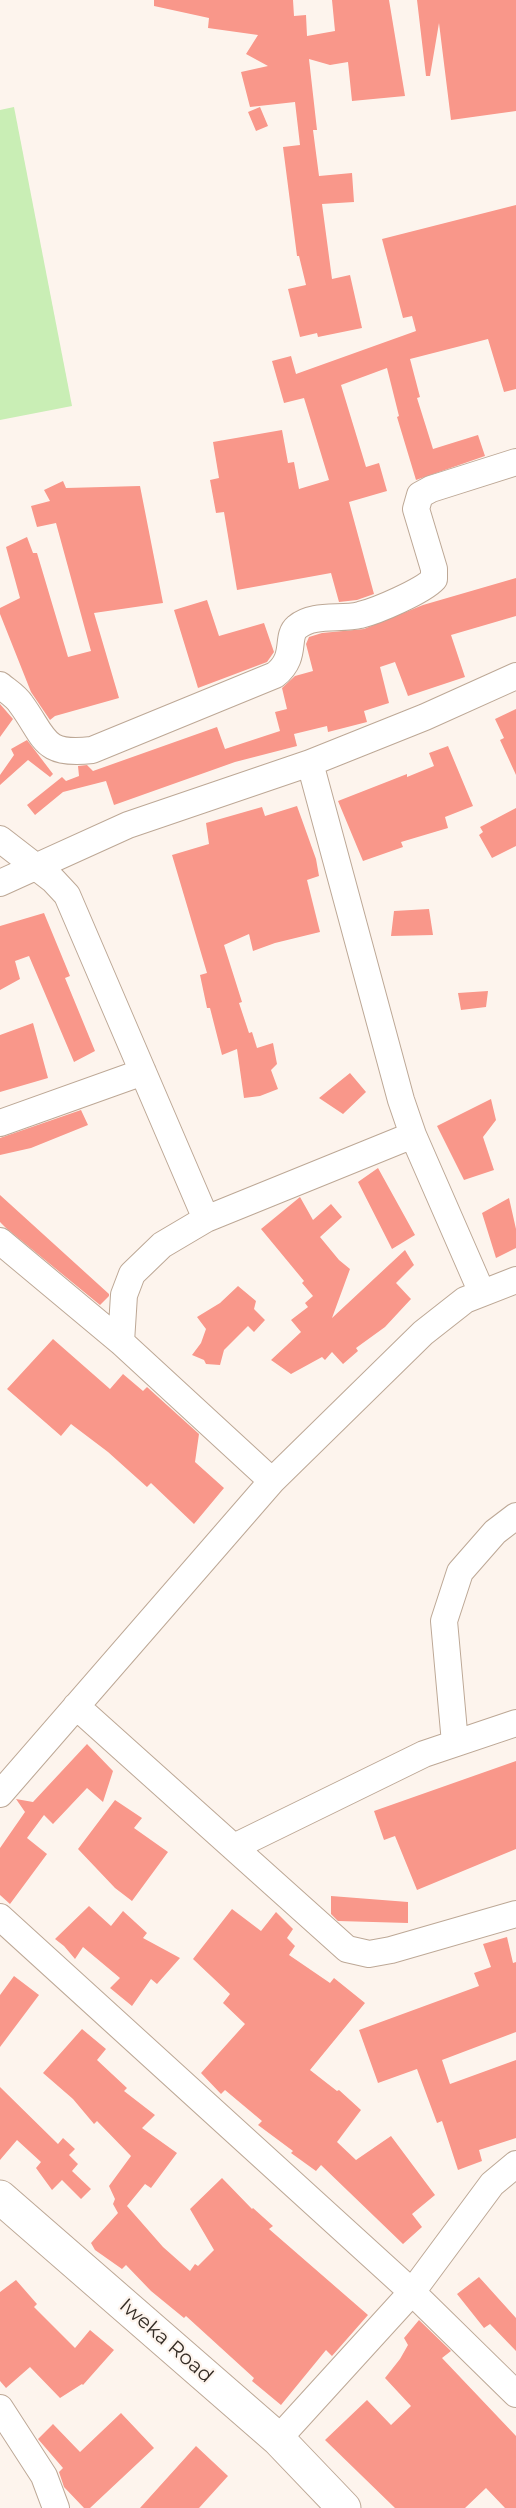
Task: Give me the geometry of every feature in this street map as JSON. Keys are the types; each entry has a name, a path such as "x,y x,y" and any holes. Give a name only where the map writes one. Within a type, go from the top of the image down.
{"main road":[{"name":"Iweka Road","path":"0,2197 278,2439 336,2502"}],"street":[{"path":"0,685 20,702 40,736 55,749 64,752 79,752 92,750 275,675 288,663 291,636 297,627 315,620 360,615 410,594 434,579 434,569 416,509 420,495 431,489 516,462"},
{"path":"0,883 128,825 310,763 425,717 516,676"},
{"path":"310,763 413,1135 482,1293"},
{"path":"0,839 53,880 67,895 206,1219"},
{"path":"0,1123 143,1072"},
{"path":"121,1342 124,1295 132,1274 162,1245 206,1219 413,1135"},
{"path":"0,1241 121,1342 272,1481"},
{"path":"0,1794 272,1481 423,1333 465,1300 516,1280"},
{"path":"455,1743 444,1621 460,1572 495,1532 516,1516"},
{"path":"76,1706 347,1949 369,1954 391,1950 516,1914"},
{"path":"234,1847 424,1754 516,1723"},
{"path":"0,1917 412,2292 516,2394"},
{"path":"278,2439 412,2292 492,2184 516,2164"},
{"path":"0,2408 44,2476 56,2508"}],"green space":[{"path":"14,107 72,406 0,420 0,110"}],"building":[{"path":"154,0 293,0 294,16 306,15 307,36 335,31 332,0 389,0 405,96 352,101 348,62 330,65 309,59 317,130 313,130 319,176 352,173 354,202 322,204 332,279 350,275 362,328 318,337 317,333 300,337 288,289 306,285 299,256 297,256 283,147 300,145 295,102 250,107 241,72 268,66 246,54 258,35 208,28 209,18 154,6"},
{"path":"417,0 516,0 516,111 451,120 439,23 430,76 426,76"},
{"path":"260,107 268,126 256,131 248,112"},
{"path":"516,205 516,389 504,392 488,339 410,359 420,397 417,398 433,449 478,435 485,456 416,480 397,417 399,416 387,368 341,385 366,467 379,463 387,491 349,502 374,594 357,600 339,602 331,573 237,590 224,512 216,513 210,480 219,478 213,442 282,430 288,463 294,462 299,489 329,480 304,398 284,403 272,361 291,356 296,374 416,331 412,316 403,318 382,239"},
{"path":"63,481 66,488 140,486 163,603 94,613 119,698 55,716 50,720 31,692 0,614 0,608 20,598 6,547 27,537 33,553 37,553 68,657 91,651 56,523 37,527 31,506 50,501 44,490"},
{"path":"516,578 516,616 451,635 465,677 408,696 395,662 380,667 389,703 364,711 367,722 328,732 327,726 294,734 297,746 235,762 114,805 106,781 63,792 35,815 27,805 62,777 66,781 79,776 78,766 87,765 93,771 217,727 225,749 280,731 275,712 287,709 282,688 295,676 313,671 306,644 309,637 322,633 364,629 423,605"},
{"path":"207,600 219,636 264,623 274,652 267,662 198,688 174,610"},
{"path":"0,704 13,719 0,737"},
{"path":"516,709 516,775 500,740 504,738 495,719"},
{"path":"27,740 53,774 50,777 28,760 0,785 0,775 14,755 11,749"},
{"path":"448,746 473,806 445,817 448,828 401,842 403,847 363,861 338,801 434,766 429,753"},
{"path":"297,806 316,859 319,876 307,880 320,932 253,951 249,934 224,945 249,1033 252,1032 257,1048 273,1043 277,1064 271,1070 278,1089 260,1096 244,1098 237,1049 222,1055 210,1008 207,1008 200,975 207,973 172,855 209,844 206,823 262,807 265,816"},
{"path":"516,808 516,846 492,858 479,835 483,832 480,827"},
{"path":"429,909 433,935 391,936 394,911"},
{"path":"44,913 70,976 65,978 95,1051 74,1062 29,956 15,961 20,979 0,990 0,926"},
{"path":"488,991 486,1007 461,1010 458,993"},
{"path":"33,1023 48,1078 0,1092 0,1035"},
{"path":"350,1073 366,1092 343,1114 319,1098"},
{"path":"491,1099 496,1120 483,1137 494,1170 464,1180 437,1126"},
{"path":"81,1110 88,1125 31,1148 0,1155 0,1138"},
{"path":"378,1168 415,1235 392,1249 358,1182"},
{"path":"0,1195 109,1294 100,1305 0,1222"},
{"path":"300,1197 313,1220 331,1204 342,1217 320,1237 339,1260 350,1269 332,1318 405,1250 414,1265 396,1283 411,1299 385,1327 356,1348 358,1351 343,1364 332,1352 325,1360 322,1357 291,1374 271,1360 301,1332 291,1320 308,1307 305,1303 313,1296 302,1283 304,1281 261,1229"},
{"path":"509,1198 516,1229 516,1248 496,1258 482,1213"},
{"path":"238,1286 256,1301 254,1309 265,1320 254,1332 248,1326 224,1350 220,1365 206,1364 204,1360 192,1355 201,1343 206,1329 197,1317 220,1303"},
{"path":"53,1339 110,1389 123,1374 143,1391 147,1387 199,1434 195,1462 224,1488 194,1524 151,1483 147,1487 108,1452 71,1424 61,1436 7,1389"},
{"path":"87,1744 113,1771 103,1802 87,1788 53,1824 44,1815 27,1838 47,1854 10,1904 0,1895 0,1848 25,1812 16,1799 33,1802"},
{"path":"516,1761 516,1849 417,1890 395,1836 384,1840 374,1811"},
{"path":"115,1800 142,1818 134,1828 168,1852 132,1901 115,1888 78,1849"},
{"path":"331,1896 408,1902 408,1923 338,1921 331,1914"},
{"path":"89,1906 111,1926 123,1911 147,1933 143,1938 180,1958 157,1984 151,1979 132,2006 110,1988 120,1978 83,1947 75,1959 55,1939"},
{"path":"232,1909 261,1931 276,1912 293,1929 287,1938 295,1946 289,1955 330,1983 334,1978 365,2003 310,2070 337,2091 339,2090 361,2110 337,2142 356,2160 391,2136 435,2195 412,2214 422,2227 403,2244 321,2165 316,2171 291,2153 293,2151 258,2125 262,2121 225,2090 221,2094 201,2073 245,2024 223,2003 230,1994 193,1959"},
{"path":"507,1937 513,1963 516,1962 516,2032 442,2060 450,2084 516,2060 516,2138 479,2150 482,2161 458,2170 442,2121 437,2123 417,2069 378,2083 359,2030 479,1986 474,1973 491,1967 483,1944"},
{"path":"14,1976 39,1995 0,2047 0,1995"},
{"path":"82,2029 106,2049 97,2060 127,2088 124,2091 155,2115 142,2128 177,2153 151,2188 145,2184 127,2206 163,2247 190,2271 195,2264 198,2266 214,2250 190,2209 222,2178 252,2209 273,2226 269,2229 368,2315 332,2356 326,2350 281,2405 252,2381 254,2378 186,2316 184,2318 151,2291 126,2265 122,2269 95,2250 91,2243 118,2213 113,2204 115,2199 109,2186 131,2156 97,2121 94,2124 73,2099 43,2073"},
{"path":"0,2087 58,2144 63,2138 75,2149 69,2155 78,2164 72,2171 91,2189 81,2199 62,2180 52,2190 36,2168 41,2162 17,2140 0,2160"},
{"path":"479,2277 516,2318 516,2351 490,2324 484,2328 457,2294"},
{"path":"16,2280 37,2304 34,2307 75,2348 90,2330 114,2350 83,2385 60,2398 30,2367 6,2388 0,2381 0,2292"},
{"path":"419,2320 451,2351 442,2358 516,2436 516,2508 505,2508 486,2488 465,2508 395,2508 325,2440 367,2400 391,2425 411,2406 385,2378 408,2345 404,2338"},
{"path":"121,2413 154,2448 90,2508 84,2508 64,2487 59,2472 63,2468 38,2439 53,2424 80,2452"},
{"path":"196,2446 228,2476 199,2508 140,2508"}]}
